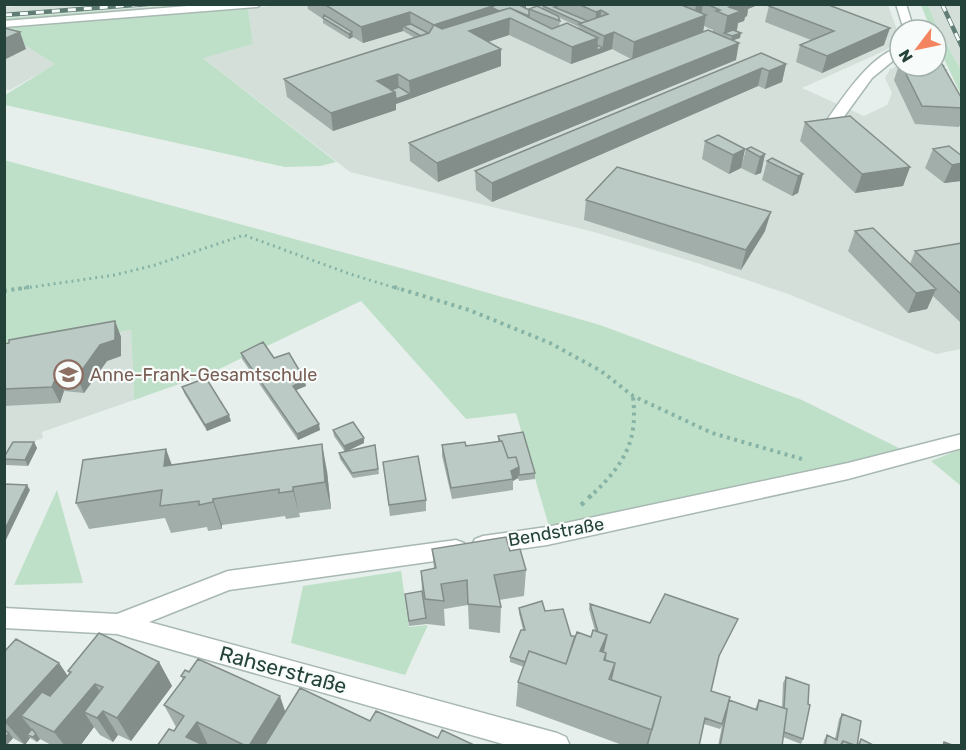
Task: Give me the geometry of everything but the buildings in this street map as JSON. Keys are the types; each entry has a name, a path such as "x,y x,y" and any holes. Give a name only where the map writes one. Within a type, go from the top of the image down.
{"street":[{"path":"4,24 256,4"},
{"path":"827,130 855,88 878,63 888,57"},
{"name":"Bendstraße","path":"117,624 228,581 547,536 848,471 962,441"},
{"name":"Rahserstraße","path":"4,618 117,624 557,746"}],"path":[{"path":"948,75 957,92"},
{"path":"4,291 115,275 154,265 229,238 244,236 350,274 470,310 530,335 601,371 633,396 712,433 804,459"},
{"path":"547,536 608,480 631,442 635,427 633,396"}],"shaded area":[{"path":"47,4 180,5 5,18 4,7"},
{"path":"282,5 888,5 893,18 888,18 888,48 802,88 864,116 887,105 892,93 885,78 888,73 888,78 943,78 961,115 961,349 936,354 788,294 691,261 594,232 350,172 202,57 253,44 248,8"},
{"path":"928,5 960,5 961,70 948,47 948,18 933,18"},
{"path":"4,33 56,64 10,90 5,89"},
{"name":"Anne-Frank-Gesamtschule","path":"131,330 134,400 42,432 43,438 5,452 5,350 16,351"}],"green space":[{"path":"180,5 234,5 5,23 5,18"},
{"path":"921,5 928,5 933,18 926,18"},
{"path":"248,8 253,44 203,58 336,162 321,166 285,167 5,105 5,95 55,64 5,33 5,28"},
{"path":"948,47 961,70 961,95 948,67"},
{"path":"4,160 419,273 600,325 802,400 907,452 550,530 516,413 466,419 361,301 213,372 134,400 131,330 16,351 5,350"},
{"path":"962,449 961,486 931,461"},
{"path":"57,490 83,583 14,585"},
{"path":"401,571 409,627 428,625 405,675 291,643 303,586"}],"railway":[{"path":"4,15 147,4"},
{"path":"942,4 962,47"}],"place":[{"name":"Anne-Frank-Gesamtschule","path":"69,375"}]}
